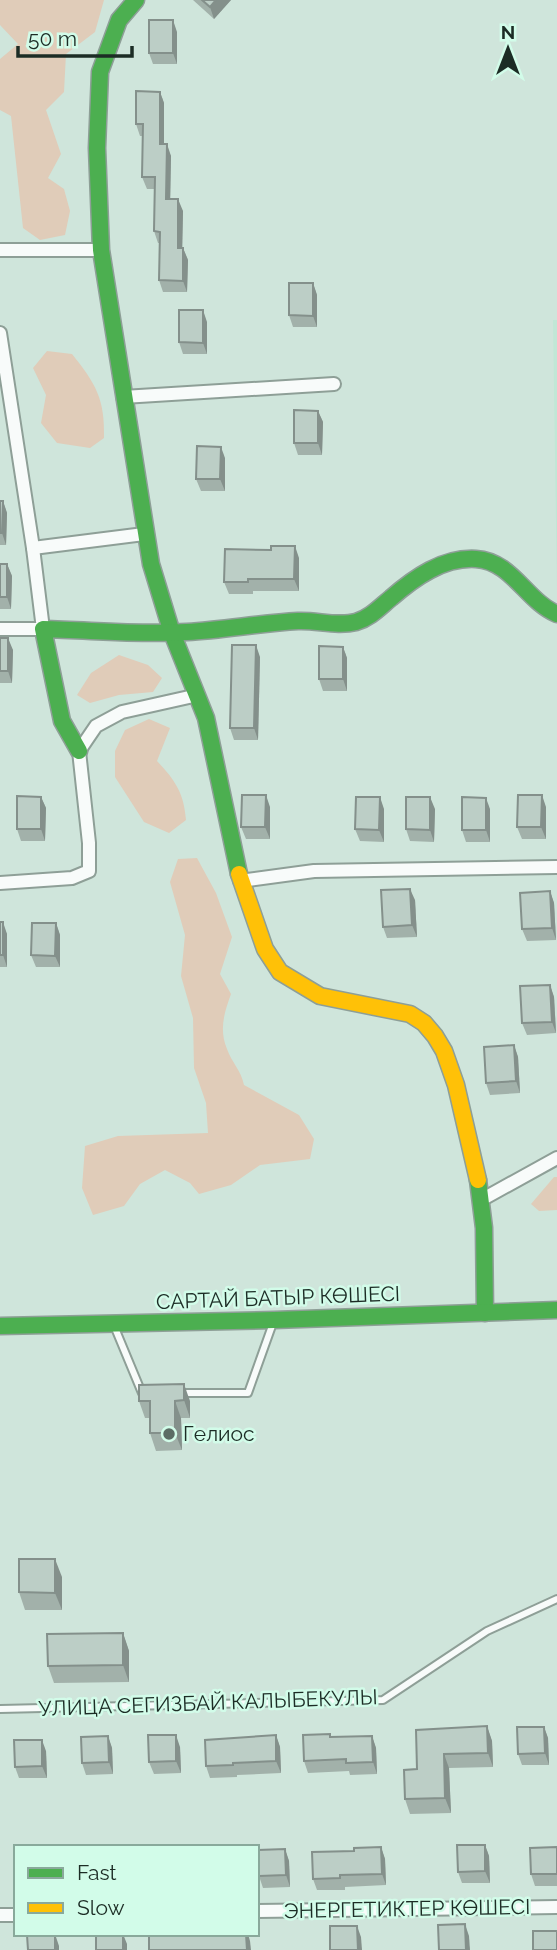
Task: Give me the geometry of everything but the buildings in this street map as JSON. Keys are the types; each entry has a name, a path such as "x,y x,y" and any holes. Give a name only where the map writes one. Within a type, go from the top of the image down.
{"main road":[{"path":"136,0 119,20 100,72 97,148 101,250 151,564 172,633 206,719 240,881 265,949 280,972 320,996 410,1014 427,1025 444,1053 454,1080 481,1199 485,1313"},
{"path":"79,751 62,721 43,629 172,633 302,621 354,622 372,615 416,577 435,567 465,560 492,561 523,585 540,605 557,614"},
{"name":"САРТАЙ БАТЫР КӨШЕСІ","path":"0,1325 274,1320 557,1310"}],"street":[{"path":"0,250 101,250"},
{"path":"0,333 43,629 0,629"},
{"path":"123,397 334,384"},
{"path":"33,548 145,534"},
{"path":"0,883 60,880 89,871 89,843 79,751 96,726 122,712 198,695"},
{"path":"240,881 314,871 557,867"},
{"path":"481,1199 557,1158"},
{"name":"ЭНЕРГЕТИКТЕР КӨШЕСІ","path":"259,1912 557,1907"}],"lane":[{"path":"169,1394 248,1393 274,1320"},
{"path":"113,1323 142,1394 155,1394"},
{"name":"УЛИЦА СЕГИЗБАЙ КАЛЫБЕКУЛЫ","path":"0,1709 383,1700 487,1631 557,1599"}],"shaded area":[{"path":"0,0 104,0 95,32 66,54 64,92 46,110 61,154 48,178 64,189 70,211 65,235 40,240 23,228 11,116 0,110 0,59 18,44 0,25"},
{"path":"553,320 557,320 557,591"},
{"path":"47,351 72,354 93,383 101,402 104,438 90,448 57,443 41,423 46,395 33,368"},
{"path":"119,655 148,665 162,678 153,692 119,695 90,703 77,695 91,673"},
{"path":"149,719 170,728 157,761 178,788 185,810 186,820 169,833 144,822 115,777 115,751 125,730"},
{"path":"197,858 216,893 232,937 220,974 231,994 223,1021 227,1049 244,1085 299,1115 314,1139 310,1159 260,1165 231,1185 199,1194 190,1183 165,1170 140,1184 124,1206 93,1215 82,1188 85,1146 118,1136 208,1133 206,1103 194,1068 193,1018 181,976 185,935 170,882 178,859"},
{"path":"554,1177 557,1177 557,1210 539,1211 531,1204"}],"traffic: fast":[{"path":"136,0 119,20 100,72 97,148 101,250 151,564 172,633 206,718 239,874"},
{"path":"79,751 62,721 43,629 169,633 298,621 349,623 370,615 409,583 430,570 464,559 489,561 557,614"},
{"path":"478,1180 484,1228 485,1313"},
{"path":"0,1326 557,1310"}],"traffic: slow":[{"path":"239,874 265,949 280,972 320,996 410,1014 424,1023 435,1036 444,1051 456,1085 478,1180"}],"place":[{"name":"Гелиос","path":"169,1434"}]}
